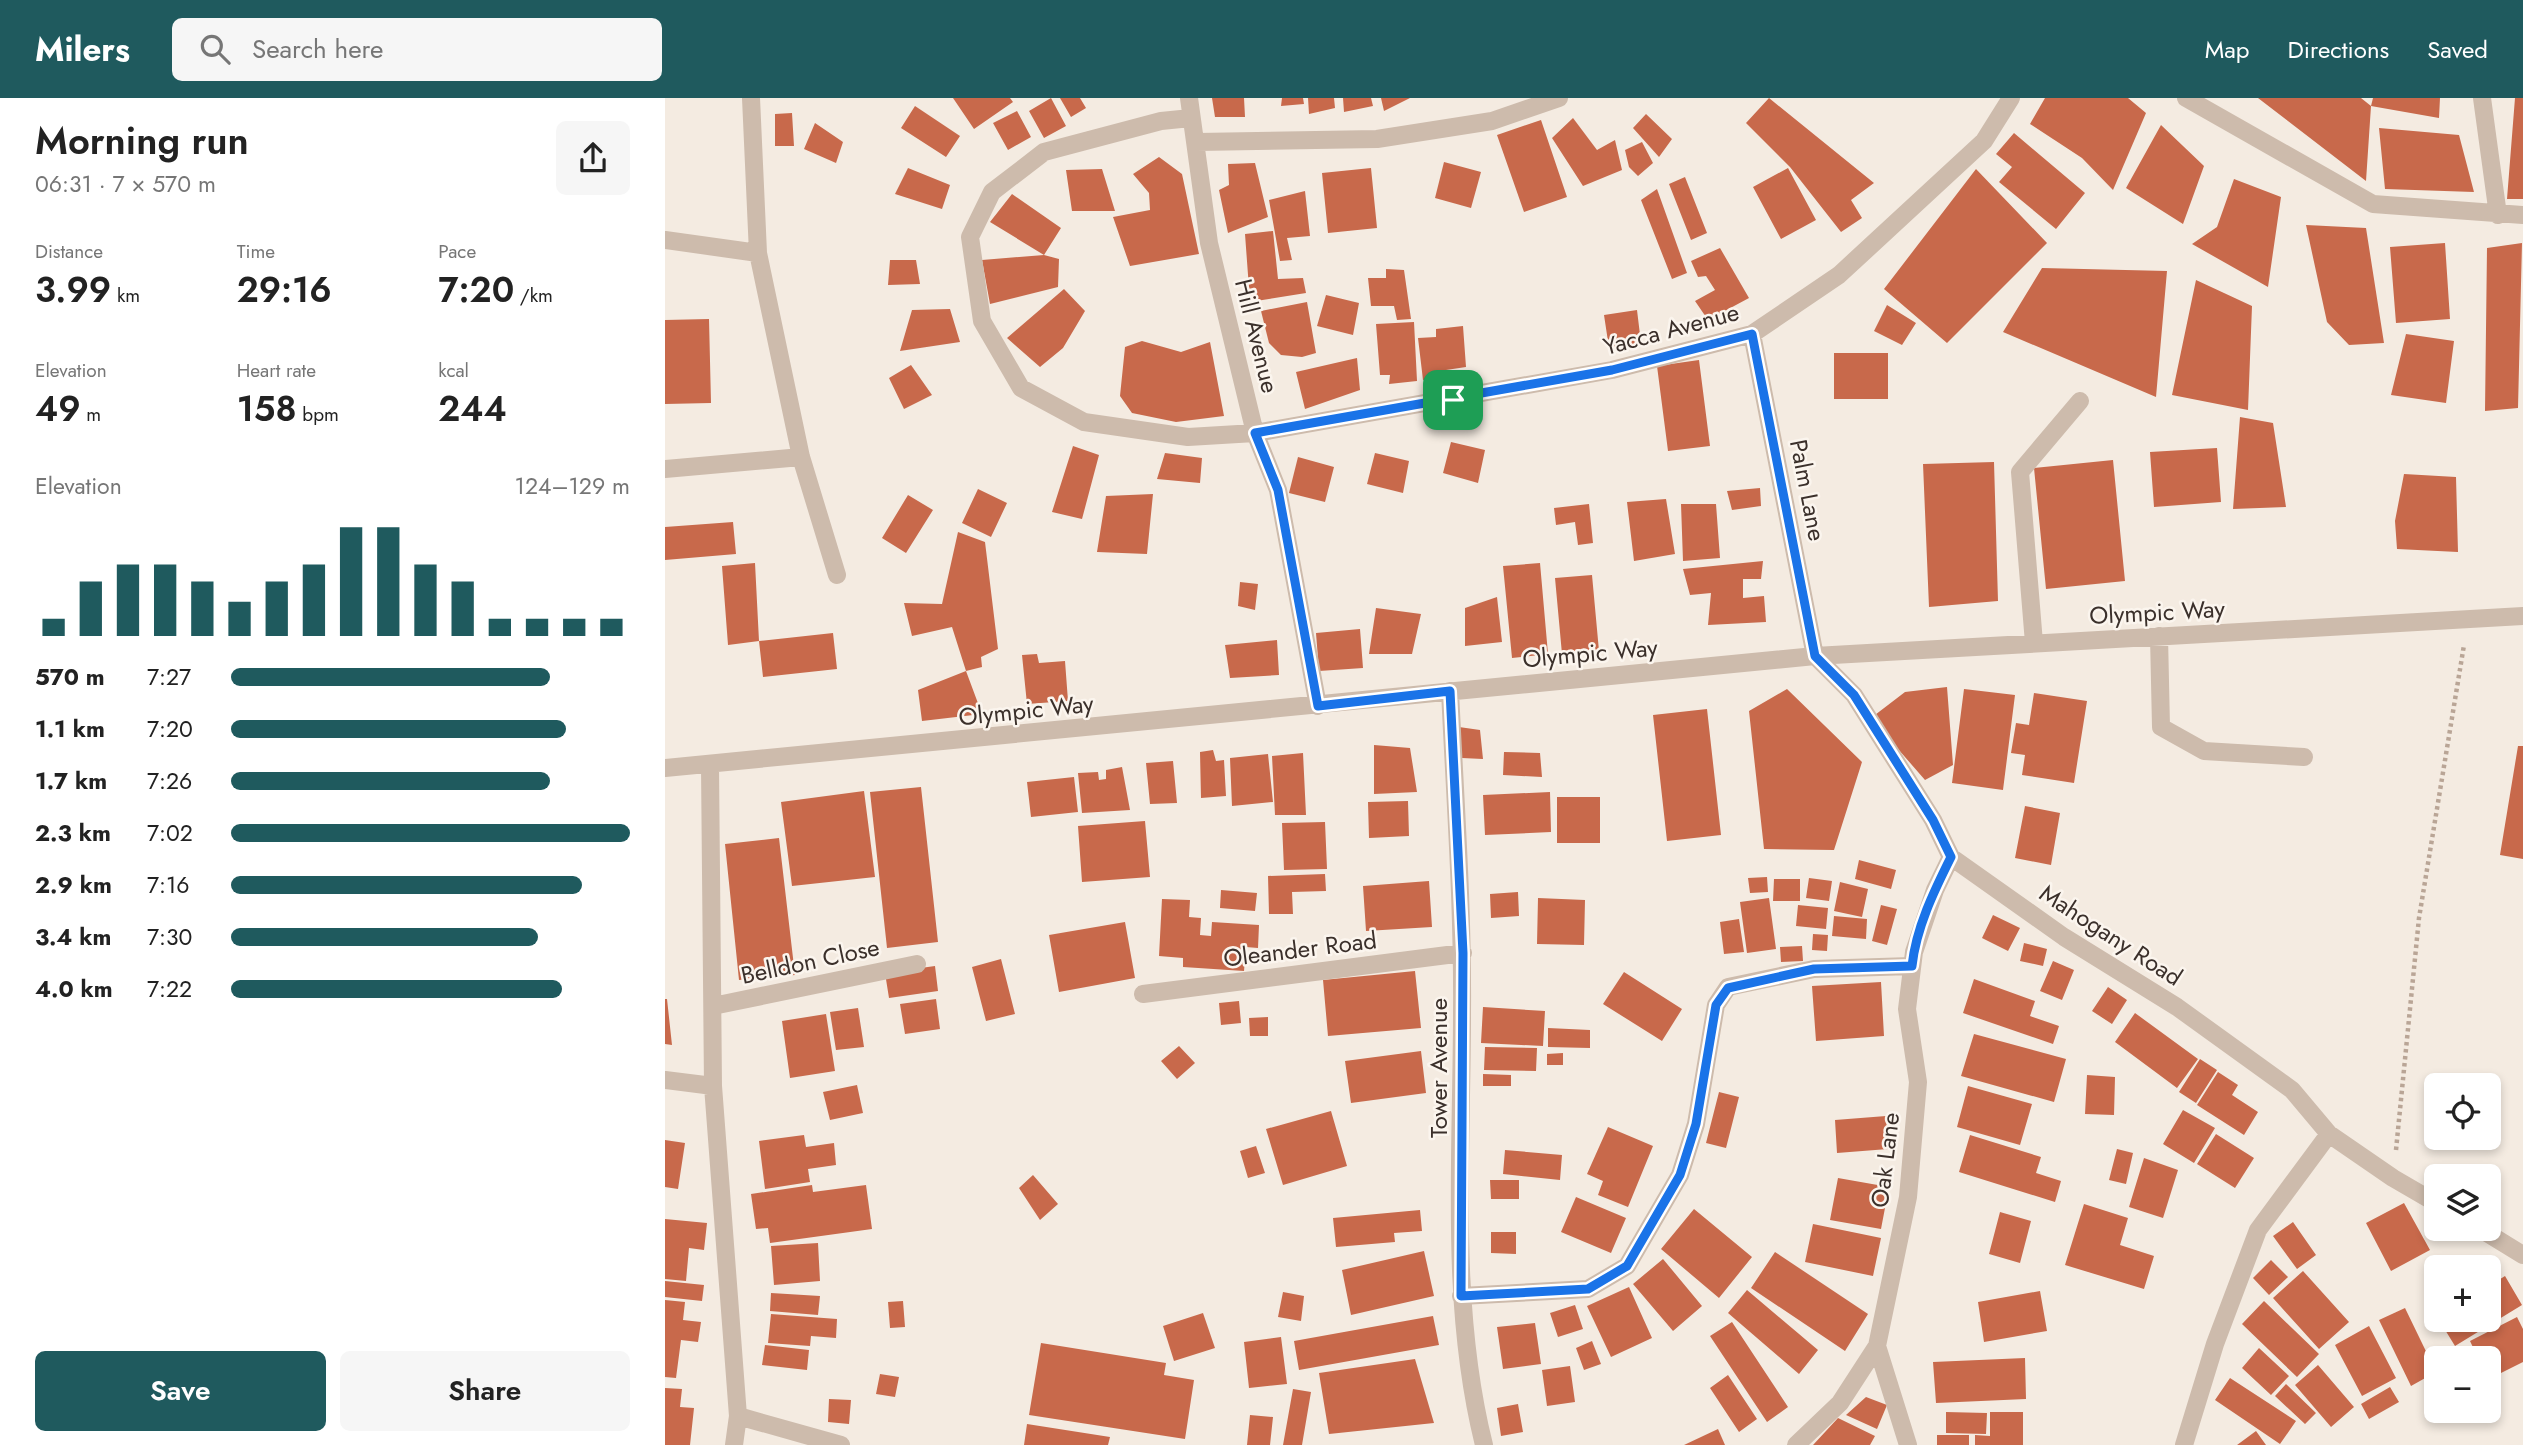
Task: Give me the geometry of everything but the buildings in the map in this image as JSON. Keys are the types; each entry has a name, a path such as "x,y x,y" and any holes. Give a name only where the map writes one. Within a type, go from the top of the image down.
{"street":[{"path":"751,98 758,253 801,457 837,575"},
{"name":"Hill Avenue","path":"1189,98 1209,243 1255,433 1278,490 1318,706"},
{"path":"1197,142 1377,139 1492,121 1559,98"},
{"name":"Yacca Avenue","path":"1191,118 1161,121 1044,152 992,192 970,237 982,320 1021,388 1084,422 1188,437 1255,433 1612,370 1752,334 1839,275 1984,141 2011,98"},
{"path":"2186,98 2373,204 2523,215"},
{"path":"2482,98 2498,215"},
{"path":"665,240 758,253"},
{"name":"Palm Lane","path":"1752,334 1815,656"},
{"path":"2034,643 2019,472 2080,401"},
{"path":"665,469 801,457"},
{"name":"Olympic Way","path":"665,768 710,766 1815,656 2523,616"},
{"path":"2159,636 2161,727 2204,751 2304,757"},
{"name":"Mahogany Road","path":"1815,656 1854,695 1933,820 1951,857 2064,937 2177,1007 2292,1090 2329,1134 2424,1196"},
{"name":"Tower Avenue","path":"1450,691 1463,953 1461,1296 1475,1408 1484,1445"},
{"path":"710,766 713,1086 738,1416 734,1445"},
{"name":"Oak Lane","path":"1795,1445 1840,1403 1877,1346 1908,1197 1918,1082 1907,1009 1914,951 1935,890 1951,857"},
{"name":"Oleander Road","path":"1143,994 1463,953"},
{"name":"Belldon Close","path":"713,1006 917,964"},
{"path":"1461,1296 1588,1289 1627,1266 1680,1175 1696,1124 1716,1005 1728,988 1814,969 1912,966"},
{"path":"665,1080 713,1086"},
{"path":"2184,1445 2215,1344 2258,1230 2329,1134"},
{"path":"2500,1241 2523,1255"},
{"path":"1877,1346 1908,1445"},
{"path":"738,1416 841,1445"}],"path":[{"path":"2393,1178 2419,918 2469,619"}],"route":[{"path":"1752,334 1815,656 1854,695 1933,820 1951,857 1935,890 1914,951 1912,966 1814,969 1757,979 1728,988 1716,1005 1696,1124 1680,1175 1627,1266 1588,1289 1461,1296 1463,953 1450,691 1318,706 1278,490 1255,433 1453,400 1612,370 1752,334"}]}
